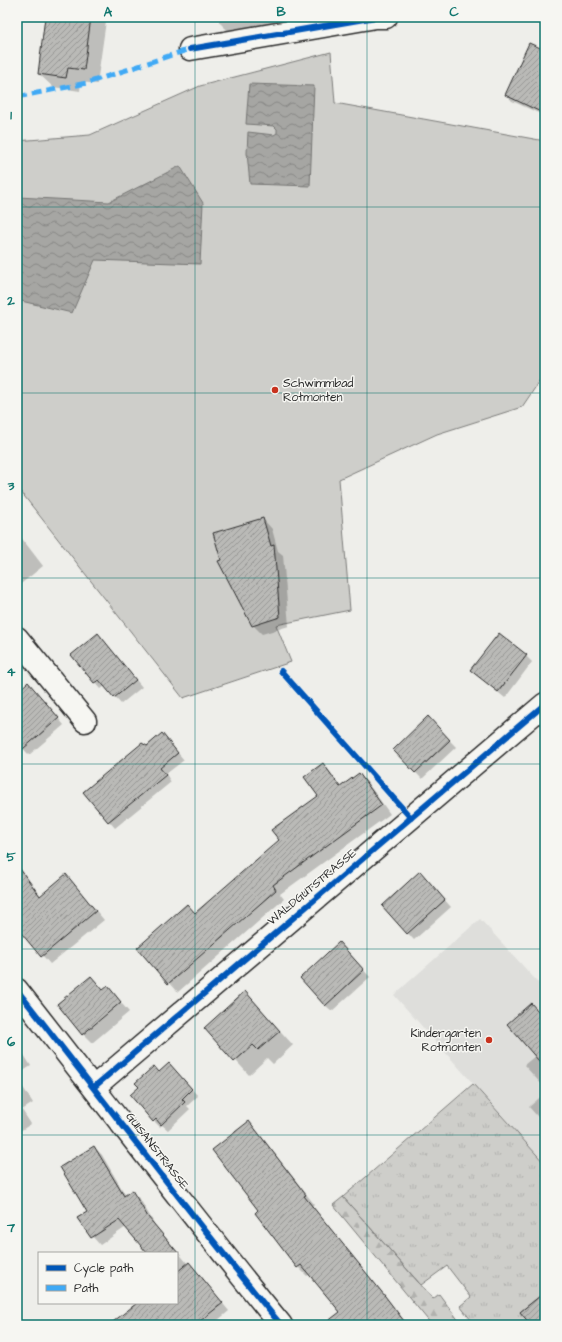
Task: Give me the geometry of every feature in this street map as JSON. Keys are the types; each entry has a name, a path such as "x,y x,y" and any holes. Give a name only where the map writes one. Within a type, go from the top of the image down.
{"street":[{"path":"190,49 376,17 386,17"},
{"path":"17,638 85,721"},
{"name":"WALDGUTSTRASSE","path":"94,1087 545,704"},
{"name":"GUISANSTRASSE","path":"17,990 94,1087 160,1174 282,1325"}],"shaded area":[{"name":"Kindergarten Rotmonten","path":"480,919 545,990 545,1164 394,995"}],"green space":[{"name":"Schwimmbad Rotmonten","path":"331,52 335,103 545,141 545,373 522,407 437,434 339,479 350,610 276,625 291,662 183,698 17,487 17,141 90,135 200,86"},
{"path":"473,1084 545,1164 545,1258 540,1262 545,1268 545,1292 520,1312 531,1325 475,1325 460,1306 471,1297 447,1266 421,1285 343,1197"},
{"path":"343,1197 433,1299 439,1294 462,1325 432,1325 333,1205"}],"water":[{"path":"249,84 314,86 310,186 250,184 247,153 248,132 274,135 277,133 277,129 274,126 246,124"},
{"path":"180,166 203,203 200,264 95,260 72,313 17,300 17,188 19,188 18,197 109,202"}],"building":[{"path":"45,17 91,17 84,70 68,68 66,78 38,74"},
{"path":"529,43 545,50 545,114 505,95"},
{"path":"263,518 271,546 274,545 280,617 252,626 218,561 221,560 213,533"},
{"path":"98,633 136,680 114,698 99,680 94,683 71,655"},
{"path":"499,633 527,655 498,692 470,670"},
{"path":"28,682 59,718 17,754 17,692"},
{"path":"428,716 450,740 415,773 393,750"},
{"path":"162,733 178,753 160,768 166,775 108,822 83,792 142,743 147,746"},
{"path":"323,763 340,787 359,773 382,805 273,885 276,890 168,984 137,948 187,904 195,913 279,840 271,830 318,796 304,777"},
{"path":"17,865 40,896 66,874 96,911 41,957 17,928"},
{"path":"420,871 445,900 407,934 382,906"},
{"path":"339,942 364,970 325,1006 300,978"},
{"path":"91,976 103,990 108,986 121,1002 82,1035 57,1004"},
{"path":"245,991 280,1031 258,1050 253,1045 234,1062 204,1028"},
{"name":"Kindergarten Rotmonten","path":"531,1003 545,1019 545,1068 507,1024"},
{"path":"169,1063 192,1089 182,1099 185,1102 161,1125 156,1119 153,1122 130,1095 139,1087 135,1083 154,1066 159,1072"},
{"path":"249,1121 306,1195 304,1196 407,1325 323,1325 340,1312 301,1265 297,1268 255,1213 258,1210 212,1150"},
{"path":"94,1146 124,1196 132,1190 148,1217 177,1252 146,1252 119,1220 91,1238 77,1218 87,1212 60,1167"},
{"path":"189,1262 223,1303 195,1325 109,1325 136,1304 178,1304 178,1271"},
{"path":"545,1292 545,1325 531,1325 520,1312"}],"marked path":[{"path":"17,97 87,83 190,49"}],"cycle path":[{"path":"190,49 376,17 386,17"},
{"path":"281,671 411,818"},
{"path":"94,1087 545,704"},
{"path":"17,990 247,1284 281,1325"}],"place":[{"name":"Schwimmbad Rotmonten","path":"275,390"},
{"name":"Kindergarten Rotmonten","path":"489,1040"}]}
